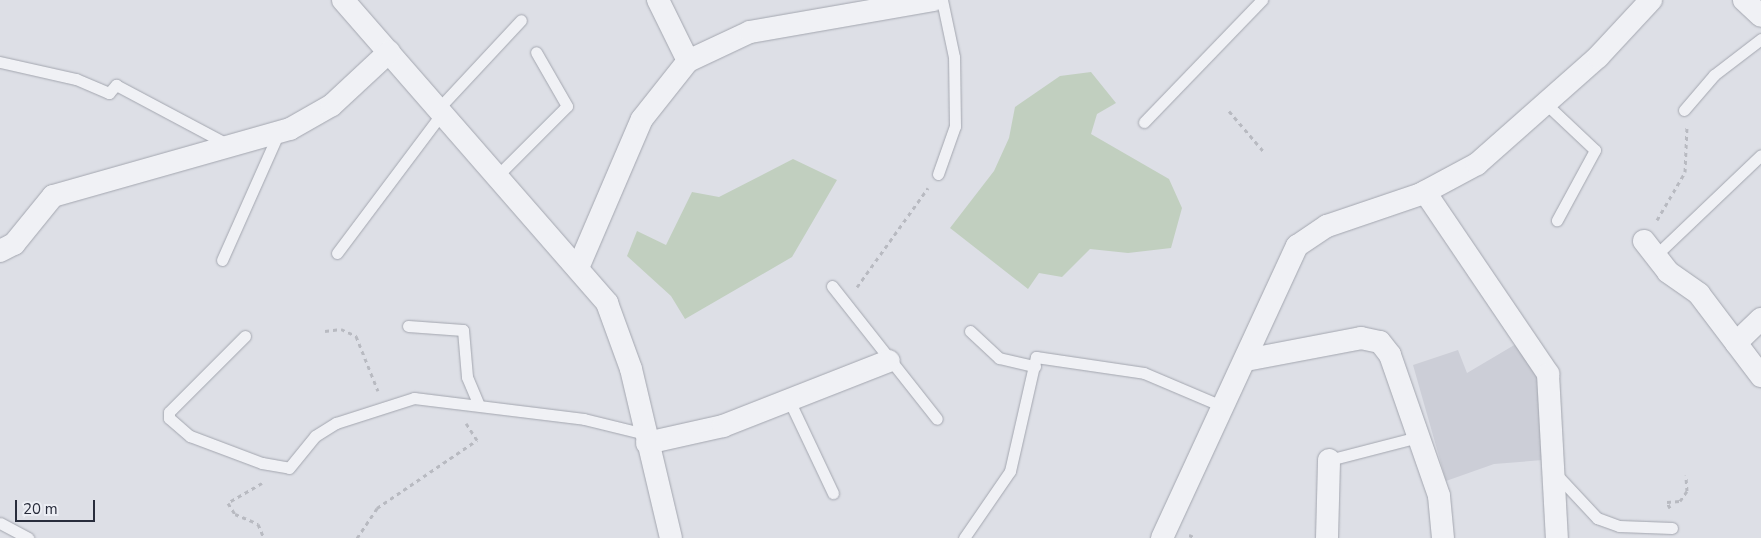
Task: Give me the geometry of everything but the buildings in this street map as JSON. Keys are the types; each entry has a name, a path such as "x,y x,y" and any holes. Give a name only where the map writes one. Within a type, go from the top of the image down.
{"street":[{"path":"344,0 499,174 607,303 631,369 671,538"},
{"path":"658,0 688,61"},
{"path":"578,268 642,119 688,61 750,32 933,0"},
{"path":"1162,538 1224,408 1297,246 1327,226 1425,192 1478,164 1544,102 1598,56 1651,0"},
{"path":"1744,0 1760,17"},
{"path":"0,251 14,244 53,196 279,132 332,105 389,52"},
{"path":"1425,192 1548,374 1556,538"},
{"path":"1651,240 1699,294 1761,376"},
{"path":"1736,343 1761,319"},
{"path":"1246,360 1361,338 1380,342 1390,355 1439,496 1443,538"},
{"path":"646,438 723,426 889,361"},
{"path":"1327,538 1329,460"}],"lane":[{"path":"938,174 955,126 954,57 942,0"},
{"path":"1144,122 1262,0"},
{"path":"337,252 441,110 521,20"},
{"path":"1684,110 1714,75 1761,39"},
{"path":"499,174 567,106 536,52"},
{"path":"0,62 76,79 109,93 116,85 232,146"},
{"path":"1544,102 1595,150 1557,220"},
{"path":"222,260 279,132"},
{"path":"1651,240 1761,155"},
{"path":"832,286 936,419"},
{"path":"408,326 463,330 468,377 478,403"},
{"path":"970,331 999,358 1035,366"},
{"path":"245,336 169,412 169,418 190,436 224,452 289,468 315,436 336,423 414,398 478,403 584,418 646,438"},
{"path":"964,538 1010,471 1036,357 1144,373 1224,408"},
{"path":"789,400 833,493"},
{"path":"1329,460 1418,436"},
{"path":"1553,471 1597,518 1619,526 1672,528"},
{"path":"0,523 28,538"}],"path":[{"path":"1651,240 1685,172 1689,140 1684,110"},
{"path":"1229,111 1264,152"},
{"path":"845,304 938,174"},
{"path":"325,331 341,329 356,336 383,407"},
{"path":"357,538 377,508 477,440 469,428"},
{"path":"1672,528 1677,512 1667,502 1680,501 1687,491 1686,475"},
{"path":"264,538 258,524 235,514 228,503 265,481"}],"shaded area":[{"path":"1516,344 1537,378 1543,460 1494,464 1446,481 1413,365 1458,350 1467,373"}],"green space":[{"path":"1091,72 1116,103 1097,114 1091,134 1169,179 1182,208 1171,248 1128,253 1090,249 1062,277 1039,273 1028,289 950,228 994,171 1009,138 1015,107 1060,76"},
{"path":"793,159 837,180 792,257 685,319 671,296 627,256 637,231 666,245 692,192 719,197"}]}
